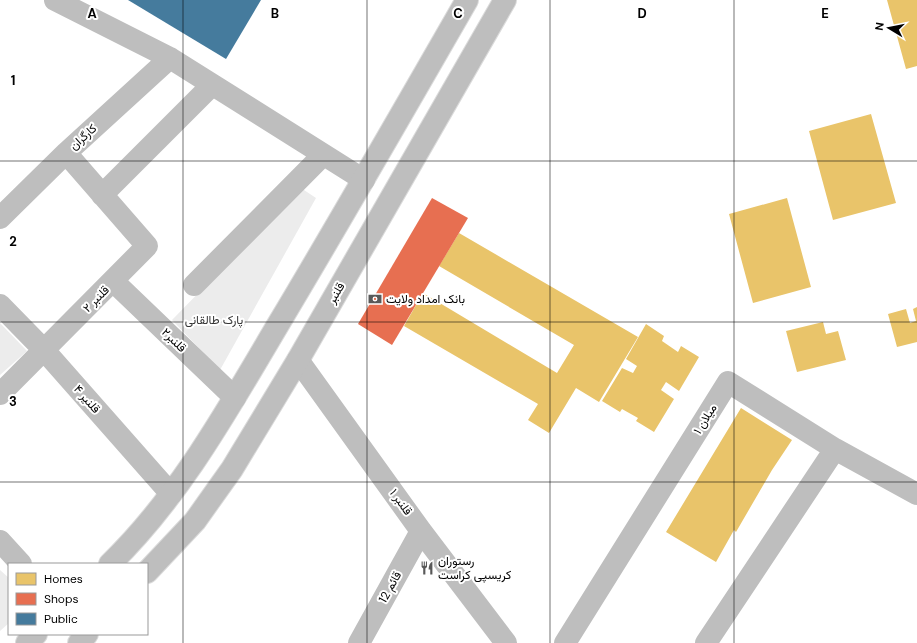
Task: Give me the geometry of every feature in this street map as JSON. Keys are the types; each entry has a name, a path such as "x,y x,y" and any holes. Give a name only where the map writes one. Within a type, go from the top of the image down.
{"street":[{"path":"55,0 170,58 364,180"},
{"path":"111,563 171,494 203,449 235,398 364,180 467,0"},
{"name":"قلنبر","path":"148,571 195,521 219,486 298,360 505,0"},
{"name":"کارگران","path":"0,218 66,153 170,58"},
{"path":"66,153 102,195 212,85"},
{"path":"194,285 323,155"},
{"name":"قلنبر ۲","path":"0,394 147,246 102,195"},
{"name":"قلنبر۲","path":"113,281 235,398"},
{"name":"قلنیر ۴","path":"0,305 44,350 171,494"},
{"name":"قلنبر ۱","path":"298,360 421,531 506,643"},
{"name":"میلان ۱","path":"565,643 728,382 835,449 917,494"},
{"path":"706,643 835,449"},
{"name":"قائم 12","path":"359,643 421,531"},
{"path":"0,541 20,563"},
{"path":"27,643 35,635"},
{"path":"79,643 86,635"}],"green space":[{"name":"پارک طالقانی","path":"301,188 316,198 220,370 172,320"},
{"path":"0,323 27,351 0,375"},
{"path":"0,570 8,577 8,624 0,631"}],"building: Homes":[{"path":"887,0 917,0 917,66 906,69"},
{"path":"871,114 896,203 833,220 809,131"},
{"path":"787,198 811,287 753,303 729,214"},
{"path":"459,233 638,337 599,402 576,388 549,433 528,420 538,404 404,326 423,293 557,373 574,345 439,266"},
{"path":"917,307 917,342 897,347 888,314 906,309 910,323 916,321 913,309"},
{"path":"823,322 826,334 838,331 846,360 797,372 786,331"},
{"path":"646,324 664,336 662,341 678,352 681,346 699,357 679,391 666,382 661,390 674,399 654,432 636,421 638,418 622,409 620,412 602,401 622,368 633,373 637,366 626,359"},
{"path":"741,408 792,440 772,470 736,532 734,530 716,562 666,532"}],"building: Shops":[{"path":"432,198 468,218 392,345 358,324"}],"building: Public":[{"path":"128,0 261,0 226,59"}],"place":[{"name":"بانک امداد ولایت","path":"375,299"},
{"name":"رستوران کریسپی کراست","path":"427,568"}]}
